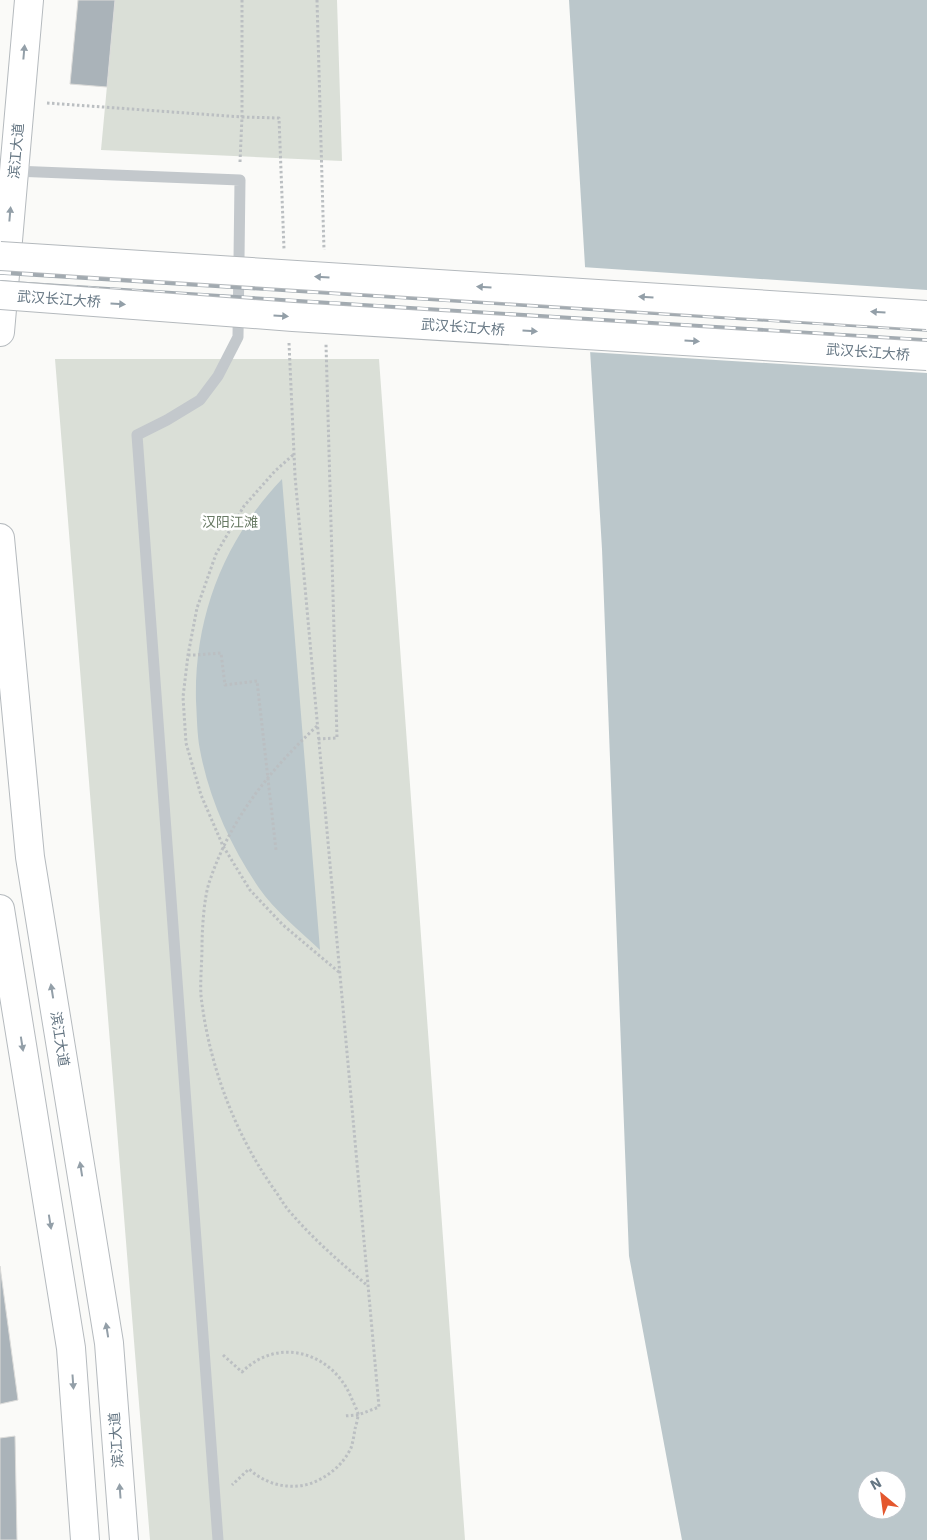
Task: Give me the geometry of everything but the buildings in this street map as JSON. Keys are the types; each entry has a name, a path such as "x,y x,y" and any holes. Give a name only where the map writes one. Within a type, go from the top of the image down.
{"main road":[{"name":"滨江大道","path":"0,332 29,0"},
{"path":"0,256 927,315"},
{"name":"武汉长江大桥","path":"0,295 294,316 927,356"},
{"name":"滨江大道","path":"0,538 30,858 109,1343 124,1540"},
{"path":"0,909 71,1348 86,1540"}],"lane":[{"path":"14,172 240,180 238,337 218,376 200,400 167,420 137,434 218,1540"}],"path":[{"path":"240,180 242,0"},
{"path":"317,0 324,259"},
{"path":"20,101 278,118 285,256"},
{"path":"288,335 294,454 318,739 379,1407 358,1415 344,1416"},
{"path":"318,739 337,738 326,339"},
{"path":"294,454 275,471 244,506 216,554 197,608 188,655 183,696 186,743 201,795 223,846 250,890 283,925 340,974"},
{"path":"188,655 221,653 225,685 257,681 276,850"},
{"path":"318,725 268,776 250,800 223,846 208,885 202,933 201,994 210,1049 222,1086 232,1113 259,1168 290,1212 326,1249 368,1286"},
{"path":"203,1339 242,1372 258,1359 272,1354 297,1352 310,1356 324,1363 336,1374 347,1388 358,1415 351,1447 342,1462 330,1473 316,1481 290,1486 278,1485 265,1480 255,1475 249,1469 215,1501"}],"green space":[{"path":"115,0 337,0 342,161 101,150"},
{"name":"汉阳江滩","path":"55,359 379,359 465,1540 150,1540"}],"shaded area":[{"path":"569,0 927,0 927,1540 682,1540 629,1256 602,549"},
{"path":"282,479 320,950 272,904 259,888 239,856 222,822 209,786 200,750 198,732 196,701 200,639 216,581 244,528"}],"pier":[{"path":"582,267 927,290 927,373 588,352"}],"railway":[{"path":"0,272 927,329"},
{"path":"0,283 927,341"}]}
